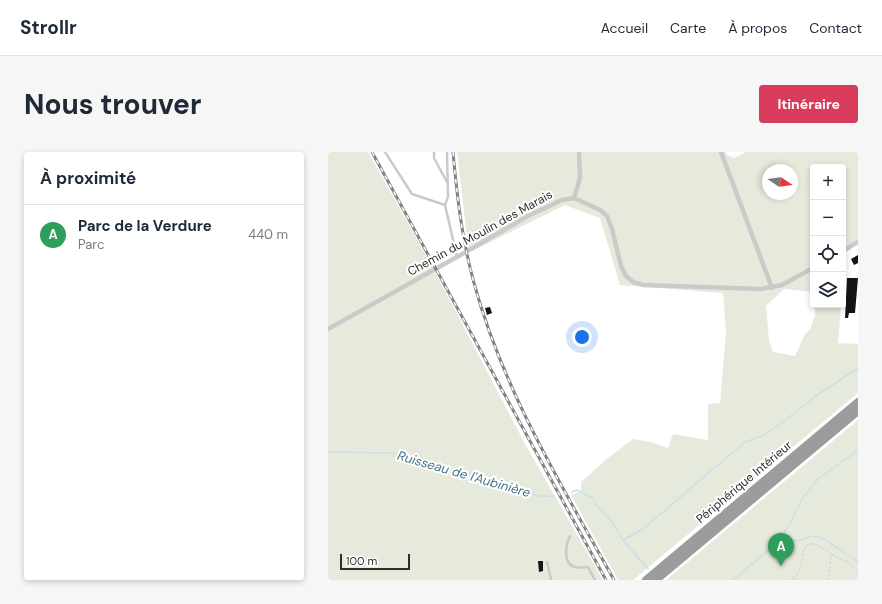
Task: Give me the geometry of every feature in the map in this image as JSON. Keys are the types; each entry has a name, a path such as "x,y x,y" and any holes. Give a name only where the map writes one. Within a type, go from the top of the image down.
{"highway":[{"name":"Périphérique Intérieur","path":"646,580 858,402"},
{"path":"656,580 858,411"}],"street":[{"path":"579,152 580,178 574,198 600,210 607,216 612,229 621,266 626,276 632,282 644,285 761,289 782,285 810,270"},
{"path":"721,152 772,288"},
{"name":"Chemin du Moulin des Marais","path":"328,329 528,216 562,200 574,198"},
{"path":"846,249 858,242"}],"lane":[{"path":"385,152 412,194 445,205"},
{"path":"434,152 434,158 448,184"},
{"path":"447,152 448,197 445,205 457,257"},
{"path":"570,536 566,546 567,560 570,565 575,567 588,567 595,580"},
{"path":"547,562 551,580"}],"path":[{"path":"798,580 792,579 801,566 806,544 814,545 832,553 840,559 846,561 858,571"},
{"path":"828,580 832,553"}],"shaded area":[{"path":"328,152 368,152 432,266 525,444 603,580 328,580"},
{"path":"457,152 726,152 727,155 734,158 746,152 858,152 858,242 846,249 846,164 810,164 810,292 784,289 766,306 769,341 773,352 795,356 805,334 810,329 815,315 815,308 841,308 838,343 858,344 858,393 633,580 618,580 571,495 581,491 581,482 608,458 633,439 651,442 668,448 673,434 708,440 708,404 720,403 726,331 723,293 620,285 600,218 565,205 470,252 468,246"},
{"path":"858,420 858,580 666,580"}],"building":[{"path":"858,255 858,263 854,265 851,259"},
{"path":"847,278 858,278 855,313 849,313 848,318 845,318"},
{"path":"490,307 492,313 487,315 485,308"},
{"path":"538,561 543,561 543,571 539,572"}],"waterway":[{"path":"623,540 643,529 745,442 764,435 817,395 858,368"},
{"path":"777,543 790,524 802,499 818,479 858,450"},
{"name":"Ruisseau de l'Aubinière","path":"328,452 394,453 441,467 476,475 539,496 553,496"},
{"name":"Ruisseau de l'Aubinière","path":"572,492 577,490 593,498 598,507 612,522 623,540 648,569"},
{"name":"Ruisseau de l'Aubinière","path":"733,580 777,543 801,540 812,536 822,538 858,562"}],"railway":[{"path":"372,152 606,580"},
{"path":"453,152 458,201 466,251 486,323 517,399 535,436 614,580"}],"place":[{"name":"Parc de la Verdure","path":"781,566"}]}
